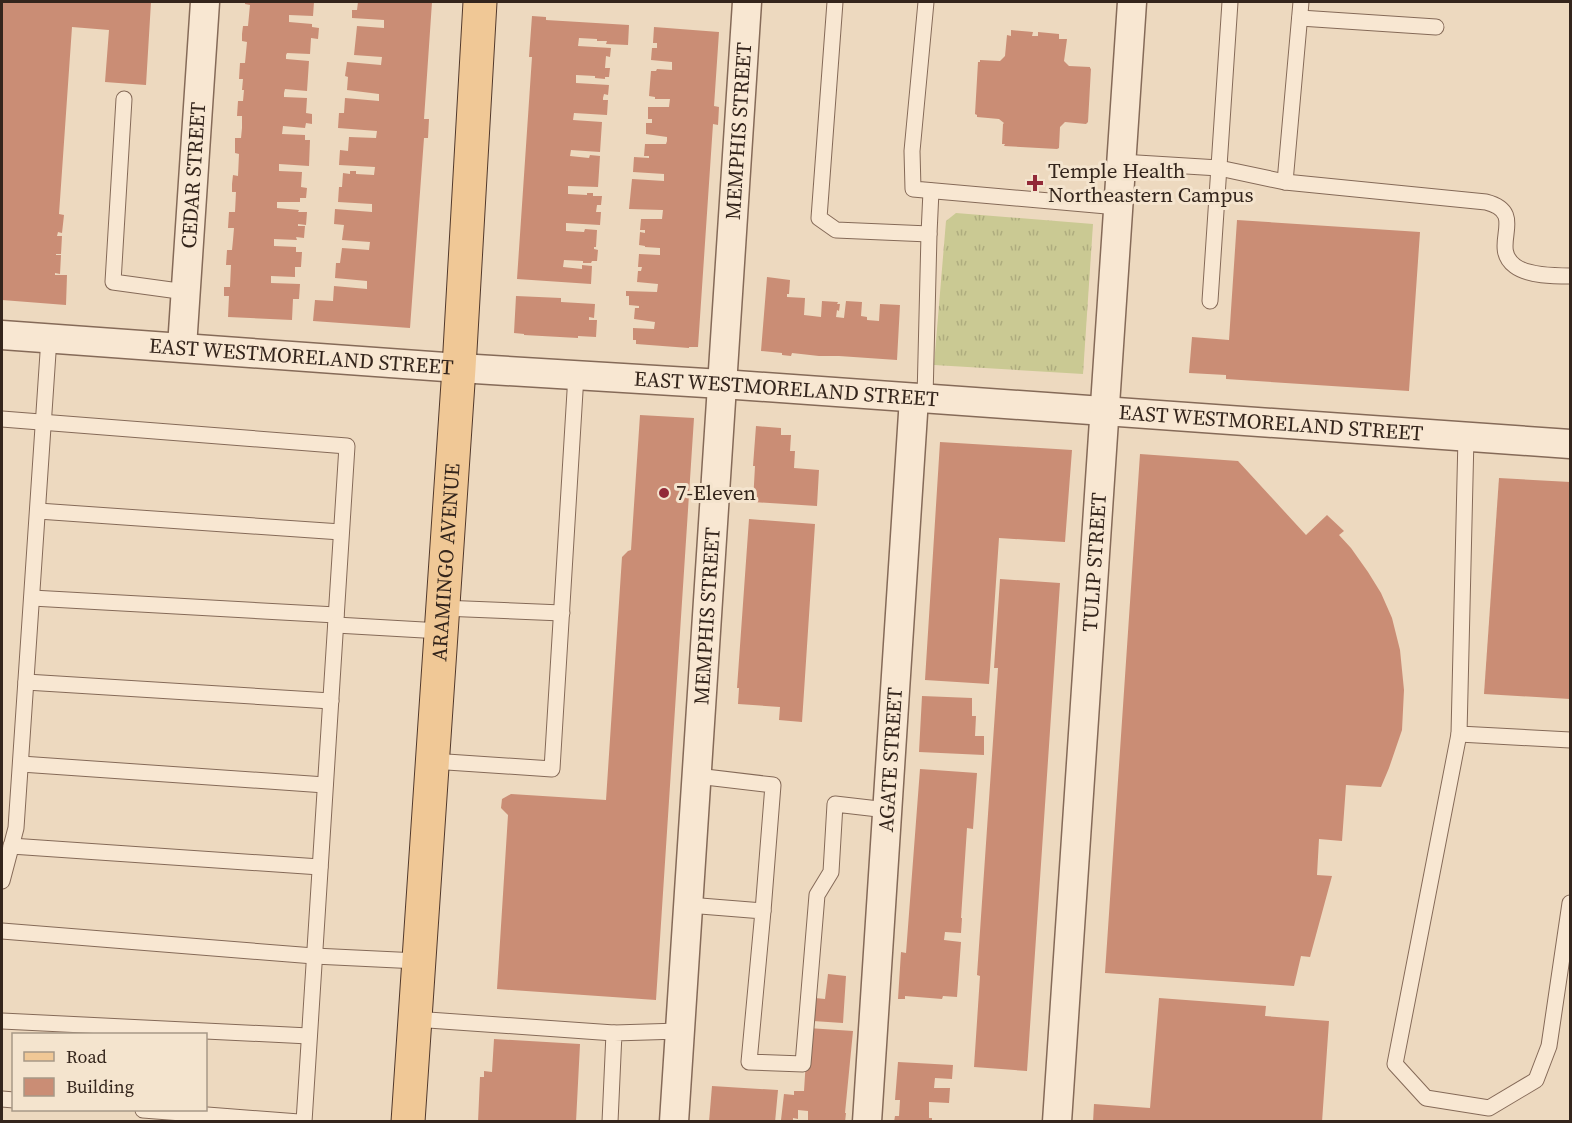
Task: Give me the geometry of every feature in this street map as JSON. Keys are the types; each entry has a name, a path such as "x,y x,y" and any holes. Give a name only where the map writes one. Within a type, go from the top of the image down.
{"main road":[{"name":"ARAMINGO AVENUE","path":"408,1122 459,368 480,2"}],"street":[{"name":"CEDAR STREET","path":"182,347 205,2"},
{"name":"MEMPHIS STREET","path":"674,1122 747,2"},
{"name":"TULIP STREET","path":"1057,1122 1132,2"},
{"name":"EAST WESTMORELAND STREET","path":"2,335 1570,444"},
{"name":"AGATE STREET","path":"867,1122 887,810 919,398"}],"lane":[{"path":"835,2 819,218 836,230 929,234"},
{"path":"926,2 912,151 913,189 1118,207"},
{"path":"1209,301 1230,2"},
{"path":"1285,182 1302,2"},
{"path":"1300,18 1436,27"},
{"path":"124,99 113,282 186,292"},
{"path":"1121,162 1220,168 1285,182 1498,205 1505,211 1507,220 1505,253 1514,266 1526,272 1570,276"},
{"path":"919,398 931,190"},
{"path":"2,881 16,828 49,338"},
{"path":"432,761 552,769 576,375"},
{"path":"2,419 347,446 304,1122"},
{"path":"1466,437 1459,734 1395,1064 1426,1098 1489,1108 1536,1080 1549,1046 1570,903"},
{"path":"38,511 341,532"},
{"path":"32,598 336,620 441,620 562,613"},
{"path":"26,682 331,701"},
{"path":"1459,734 1570,740"},
{"path":"21,764 326,785"},
{"path":"697,776 773,785 749,1062 803,1064 817,895 831,872 835,804 887,810"},
{"path":"11,846 320,867"},
{"path":"688,905 763,911"},
{"path":"2,931 314,956 418,961"},
{"path":"414,1019 614,1033 680,1031"},
{"path":"2,1021 309,1036"},
{"path":"610,1122 614,1033"},
{"path":"156,1111 299,1122"}],"green space":[{"path":"956,213 1093,224 1083,374 934,365 946,221"}],"building":[{"path":"2,2 151,2 146,85 105,82 109,30 72,27 59,214 64,215 62,233 58,232 57,236 62,236 61,254 56,254 61,255 60,274 55,273 55,275 67,275 66,305 2,300"},
{"path":"245,2 314,2 313,16 289,15 289,22 312,24 312,27 319,28 318,39 311,38 310,54 287,53 286,55 286,59 309,61 307,91 285,89 284,97 307,98 306,113 312,114 312,124 306,123 305,128 283,126 282,134 305,135 305,140 310,140 309,166 279,164 279,171 302,172 301,187 307,188 306,198 300,198 300,202 277,202 277,208 307,212 306,225 298,224 298,226 305,226 304,238 274,239 274,246 296,247 296,252 302,252 301,267 295,267 295,277 271,276 271,283 300,284 299,299 293,299 292,320 228,317 229,296 224,296 224,287 230,287 231,265 226,265 227,250 232,250 234,228 228,228 229,212 235,212 236,192 232,192 233,175 238,176 239,154 235,153 235,138 241,138 242,128 242,116 237,116 238,101 243,101 244,90 242,90 243,79 239,79 240,63 245,63 247,42 242,41 242,34 243,26 248,26 250,5"},
{"path":"358,2 432,2 424,119 429,119 428,138 424,138 410,328 313,321 315,300 333,301 334,286 367,289 367,281 335,278 336,263 340,263 342,248 369,250 370,242 342,240 344,225 334,224 335,209 372,212 372,204 338,202 343,173 350,174 350,171 356,171 356,174 374,175 375,167 339,165 340,150 348,151 349,137 376,138 377,131 338,128 339,113 344,113 345,98 379,101 379,94 347,90 348,77 345,76 347,62 381,65 382,57 354,55 357,26 384,28 384,20 352,18 352,10 357,10"},
{"path":"532,16 546,17 546,20 629,25 628,45 606,44 607,41 579,38 578,46 611,48 610,57 606,56 605,68 610,68 609,77 605,79 576,75 576,83 609,85 608,95 604,94 603,98 603,100 608,100 607,115 574,113 573,120 602,122 600,152 571,150 570,156 589,158 590,155 600,156 598,187 568,186 568,194 593,193 593,196 602,196 601,205 597,205 596,212 601,212 600,225 566,223 566,231 597,230 594,249 598,250 597,261 583,263 583,261 564,260 563,267 582,269 582,265 592,266 591,284 517,279 532,57 529,57"},
{"path":"654,27 719,32 714,106 719,107 718,125 713,124 698,347 636,344 636,340 633,340 633,328 654,329 655,322 634,319 635,308 639,306 629,305 629,296 626,296 626,291 657,292 658,284 637,282 638,271 641,271 642,267 638,267 639,254 660,255 660,248 639,245 640,232 645,233 645,230 640,230 641,219 662,219 663,210 629,209 632,179 664,181 664,174 633,172 634,157 649,158 649,156 644,156 645,144 666,144 667,141 667,137 646,134 646,123 652,123 652,119 648,119 648,107 669,107 670,99 655,99 649,96 651,71 672,70 672,62 651,60 652,48 657,48 657,43 653,43"},
{"path":"1011,30 1033,32 1032,36 1038,36 1038,32 1059,34 1059,39 1067,39 1064,61 1069,66 1091,68 1088,122 1086,124 1065,122 1060,127 1059,148 1057,149 1004,146 1005,144 1002,144 1004,123 999,119 977,117 975,114 978,62 980,60 1000,61 1005,56 1007,35 1011,36"},
{"path":"1237,220 1420,232 1409,391 1226,379 1226,375 1189,373 1192,337 1229,340"},
{"path":"767,277 790,280 787,297 805,298 804,315 821,317 822,301 838,302 837,304 840,304 836,317 844,318 846,301 862,302 861,316 867,317 867,320 879,321 880,304 900,305 897,360 792,353 791,356 761,351"},
{"path":"516,296 561,298 561,302 595,304 594,318 589,317 589,320 597,320 596,337 578,336 578,338 514,333"},
{"path":"640,415 694,418 656,1000 497,989 508,815 501,808 502,799 511,794 606,800 622,557 631,550"},
{"path":"756,426 781,428 781,435 791,435 790,451 795,451 794,468 819,470 817,506 753,502"},
{"path":"940,442 1072,450 1065,542 999,538 989,684 925,680"},
{"path":"1140,454 1238,461 1306,535 1327,515 1344,531 1339,535 1368,572 1381,593 1392,618 1400,650 1404,690 1402,730 1381,787 1346,785 1342,841 1319,839 1317,875 1332,876 1310,957 1301,956 1294,986 1105,973"},
{"path":"1499,478 1570,482 1570,699 1484,694"},
{"path":"749,519 815,524 802,722 779,720 780,707 738,704 739,688 737,688"},
{"path":"1000,579 1060,583 1027,1071 974,1067 980,976 977,975 998,668 994,668"},
{"path":"922,696 972,698 972,716 976,716 975,736 984,736 984,755 919,752"},
{"path":"920,769 977,773 973,829 967,828 961,933 945,932 944,940 961,942 957,997 943,996 942,999 905,996 905,999 898,999 901,952 906,953"},
{"path":"828,974 846,976 843,1023 813,1021 815,998 825,999"},
{"path":"1159,998 1266,1006 1265,1016 1329,1021 1322,1122 1093,1122 1094,1104 1150,1108"},
{"path":"808,1028 853,1031 845,1122 808,1122 808,1111 798,1110 798,1119 781,1120 784,1094 794,1095 794,1091 804,1091"},
{"path":"494,1039 580,1044 576,1122 478,1122 480,1077 484,1077 484,1071 492,1072"},
{"path":"898,1062 953,1065 952,1079 935,1078 934,1088 950,1088 949,1103 929,1102 929,1118 932,1118 932,1122 894,1122 895,1116 899,1116 900,1100 895,1100"},
{"path":"712,1086 778,1090 775,1122 709,1122"}],"place":[{"name":"Temple Health Northeastern Campus","path":"1035,183"},
{"name":"7-Eleven","path":"664,493"}]}
